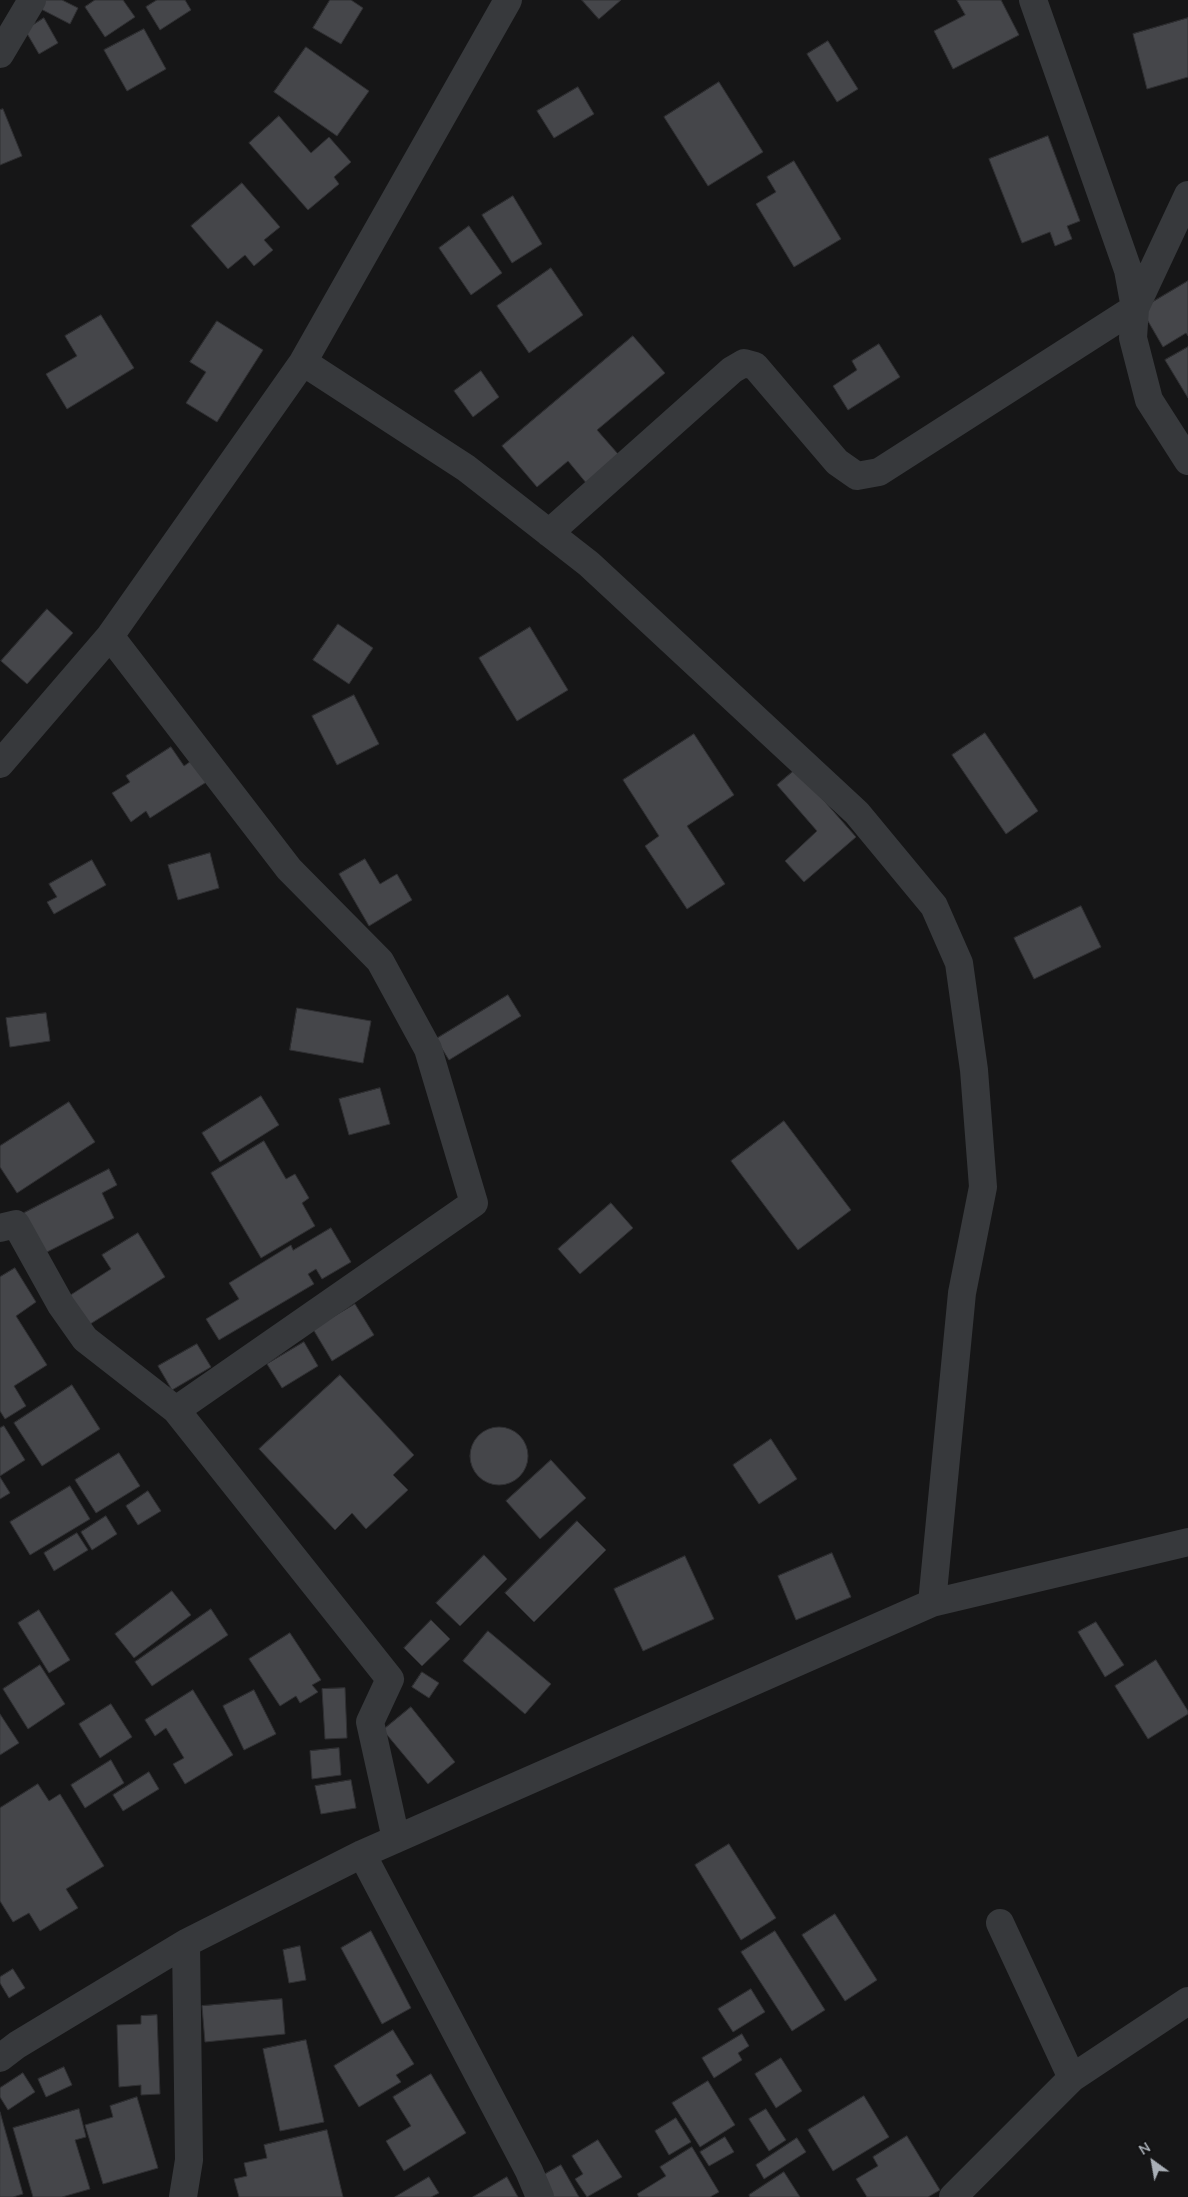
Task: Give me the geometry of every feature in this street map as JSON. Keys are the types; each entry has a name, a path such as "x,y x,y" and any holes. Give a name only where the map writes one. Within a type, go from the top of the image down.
{"street":[{"path":"0,54 32,0"},
{"path":"0,764 110,636 303,362 508,0"},
{"path":"1033,0 1128,270 1135,308 1133,338 1149,400 1188,461"},
{"path":"549,533 732,370 744,363 755,366 837,462 858,476 878,472 1135,308 1188,195"},
{"path":"303,362 466,468 589,564 857,813 934,906 959,963 974,1070 983,1186 962,1293 932,1603"},
{"path":"110,636 289,869 380,961 428,1049 474,1204 176,1410"},
{"path":"0,1228 16,1224 61,1305 85,1339 176,1410 390,1679 370,1722 396,1839"},
{"path":"0,2058 17,2045 186,1943 362,1854 932,1603 1188,1542"},
{"path":"362,1854 529,2171 540,2197"},
{"path":"1000,1923 1072,2078"},
{"path":"183,2197 189,2160 186,1943"},
{"path":"953,2197 1072,2078 1188,2001"}],"building":[{"path":"44,0 62,0 78,8 70,24 39,8"},
{"path":"95,0 123,0 135,17 105,37 85,7"},
{"path":"157,0 185,0 191,10 160,30 146,7"},
{"path":"330,0 351,0 363,8 341,44 313,28"},
{"path":"582,0 621,0 599,19"},
{"path":"957,0 1001,0 1019,35 953,69 934,31 965,15"},
{"path":"44,18 58,43 39,54 25,30"},
{"path":"1188,18 1188,77 1147,89 1133,34"},
{"path":"144,29 166,69 127,91 104,50"},
{"path":"828,41 858,89 837,102 807,54"},
{"path":"306,47 369,91 337,136 274,92"},
{"path":"719,82 763,152 708,186 664,117"},
{"path":"578,87 594,114 554,138 537,111"},
{"path":"3,109 22,156 0,165 0,110"},
{"path":"279,116 311,153 329,137 351,162 334,177 339,184 308,210 249,143"},
{"path":"1048,136 1080,221 1067,226 1072,239 1055,246 1050,232 1022,243 989,159"},
{"path":"794,161 841,239 794,267 756,204 776,192 767,177"},
{"path":"242,183 280,227 264,240 273,250 254,266 245,255 228,269 191,226"},
{"path":"513,196 542,244 512,263 482,215"},
{"path":"469,226 502,273 471,295 439,248"},
{"path":"551,268 583,315 529,353 497,306"},
{"path":"1188,281 1188,336 1186,333 1163,347 1141,309"},
{"path":"101,315 134,368 67,409 46,374 77,356 65,336"},
{"path":"217,321 263,350 217,422 186,403 206,372 190,362"},
{"path":"633,336 665,373 597,430 625,462 592,490 568,461 537,487 502,446"},
{"path":"879,344 900,377 848,410 833,386 857,370 852,361"},
{"path":"1188,347 1188,398 1165,360"},
{"path":"481,371 499,397 473,417 454,391"},
{"path":"47,609 73,633 27,684 1,661"},
{"path":"338,624 373,648 349,684 313,660"},
{"path":"530,627 568,690 517,721 479,658"},
{"path":"354,695 379,744 337,765 312,716"},
{"path":"985,733 1038,811 1006,834 952,755"},
{"path":"694,734 734,795 687,826 725,884 687,909 645,846 659,836 623,780"},
{"path":"171,747 184,766 194,759 208,781 150,818 146,811 131,822 112,793 130,782 126,776"},
{"path":"796,769 856,837 804,882 785,861 817,831 777,785"},
{"path":"210,853 219,888 178,900 168,865"},
{"path":"365,859 380,884 397,874 412,900 369,926 339,874"},
{"path":"92,860 106,885 54,914 47,902 57,897 49,884"},
{"path":"1081,906 1101,947 1034,979 1014,938"},
{"path":"508,995 521,1016 449,1060 436,1039"},
{"path":"297,1008 371,1021 363,1063 290,1050"},
{"path":"46,1013 50,1041 10,1047 6,1018"},
{"path":"380,1088 390,1124 349,1135 339,1099"},
{"path":"261,1096 279,1125 220,1162 202,1133"},
{"path":"69,1102 95,1142 17,1193 0,1167 0,1146"},
{"path":"784,1121 851,1210 798,1250 731,1161"},
{"path":"264,1141 286,1179 295,1174 309,1198 302,1203 315,1226 261,1258 211,1173"},
{"path":"109,1169 117,1185 102,1193 114,1218 45,1253 24,1213"},
{"path":"611,1203 633,1228 580,1274 558,1249"},
{"path":"331,1228 351,1262 322,1279 316,1269 308,1274 314,1284 219,1340 206,1319 239,1299 229,1283 291,1245 293,1250"},
{"path":"138,1233 165,1277 87,1326 69,1296 111,1269 102,1255"},
{"path":"15,1268 36,1302 16,1316 47,1365 14,1386 26,1406 5,1419 0,1411 0,1277"},
{"path":"355,1304 374,1335 332,1361 313,1329"},
{"path":"304,1342 318,1366 282,1388 267,1364"},
{"path":"197,1344 211,1367 172,1390 158,1366"},
{"path":"340,1375 414,1455 393,1475 408,1490 366,1529 352,1513 335,1530 259,1449"},
{"path":"72,1385 100,1429 42,1466 14,1423"},
{"path":"4,1426 25,1460 0,1476 0,1428"},
{"path":"493,1427 505,1427 520,1435 528,1450 528,1462 520,1477 505,1485 493,1485 478,1477 470,1462 470,1450 478,1435"},
{"path":"771,1439 797,1479 759,1504 733,1465"},
{"path":"119,1453 140,1486 96,1513 75,1480"},
{"path":"551,1460 586,1498 540,1539 506,1501"},
{"path":"0,1477 10,1493 0,1499"},
{"path":"70,1486 90,1519 30,1555 10,1522"},
{"path":"148,1491 161,1511 138,1525 126,1506"},
{"path":"106,1516 117,1534 92,1550 81,1532"},
{"path":"577,1521 606,1550 534,1622 505,1593"},
{"path":"77,1533 88,1550 54,1571 44,1553"},
{"path":"832,1553 851,1597 796,1620 778,1576"},
{"path":"484,1555 507,1579 460,1626 436,1603"},
{"path":"685,1556 714,1619 643,1651 614,1589"},
{"path":"172,1591 191,1615 134,1658 115,1634"},
{"path":"211,1609 228,1635 152,1686 135,1662"},
{"path":"39,1610 70,1660 49,1673 18,1623"},
{"path":"431,1620 450,1639 422,1666 404,1648"},
{"path":"1096,1622 1124,1665 1105,1677 1078,1632"},
{"path":"488,1631 551,1684 525,1714 463,1661"},
{"path":"290,1633 321,1680 312,1685 318,1692 300,1703 296,1696 280,1706 249,1659"},
{"path":"1156,1660 1188,1711 1188,1714 1148,1739 1115,1686"},
{"path":"40,1665 65,1704 28,1729 3,1689"},
{"path":"422,1672 439,1683 429,1698 412,1687"},
{"path":"345,1688 347,1738 325,1739 322,1689"},
{"path":"193,1690 233,1755 185,1784 173,1764 184,1758 166,1728 155,1736 145,1720"},
{"path":"254,1690 276,1734 244,1750 223,1706"},
{"path":"111,1704 132,1737 100,1758 79,1724"},
{"path":"411,1707 455,1762 428,1784 383,1730"},
{"path":"0,1714 19,1743 0,1755"},
{"path":"339,1748 341,1775 312,1779 310,1751"},
{"path":"111,1760 124,1783 85,1808 71,1785"},
{"path":"149,1772 159,1789 123,1811 113,1795"},
{"path":"351,1780 356,1808 321,1814 315,1786"},
{"path":"38,1784 49,1801 60,1794 104,1866 66,1889 78,1908 40,1931 29,1913 13,1922 0,1901 0,1808"},
{"path":"729,1844 776,1918 741,1940 695,1865"},
{"path":"835,1914 877,1980 845,2001 802,1935"},
{"path":"371,1931 411,2008 382,2024 341,1948"},
{"path":"775,1931 825,2010 792,2031 741,1952"},
{"path":"300,1946 306,1980 289,1983 283,1950"},
{"path":"13,1969 25,1988 9,1998 0,1983 0,1977"},
{"path":"751,1989 765,2012 733,2032 718,2009"},
{"path":"282,1999 285,2034 205,2042 202,2006"},
{"path":"157,2015 160,2094 141,2095 141,2085 119,2087 117,2025 141,2024 141,2016"},
{"path":"393,2030 414,2064 396,2075 401,2082 359,2107 334,2066"},
{"path":"742,2034 749,2046 738,2053 742,2060 714,2078 702,2058"},
{"path":"306,2040 324,2122 280,2131 263,2049"},
{"path":"781,2058 802,2091 776,2108 755,2074"},
{"path":"64,2067 72,2085 46,2097 38,2079"},
{"path":"23,2073 35,2092 8,2110 0,2097 0,2088"},
{"path":"431,2074 466,2133 404,2171 386,2141 411,2126 393,2097"},
{"path":"708,2081 735,2125 700,2147 672,2103"},
{"path":"864,2096 889,2137 833,2171 808,2130"},
{"path":"137,2097 158,2168 103,2184 85,2125 113,2117 110,2106"},
{"path":"79,2109 86,2137 75,2140 90,2189 62,2197 33,2197 13,2128"},
{"path":"766,2109 786,2140 769,2151 749,2119"},
{"path":"0,2112 23,2194 13,2197 0,2197"},
{"path":"676,2118 691,2142 669,2155 655,2131"},
{"path":"327,2130 343,2197 239,2197 234,2179 247,2176 244,2163 267,2158 264,2145"},
{"path":"907,2136 940,2190 928,2197 867,2197 856,2179 878,2166 873,2157"},
{"path":"725,2137 734,2152 709,2166 700,2152"},
{"path":"797,2138 806,2152 764,2179 756,2165"},
{"path":"598,2140 622,2177 587,2197 575,2179 583,2174 572,2156"},
{"path":"692,2147 719,2192 710,2197 639,2197 637,2194 666,2176 660,2167"},
{"path":"561,2165 579,2197 551,2197 540,2177"},
{"path":"784,2172 800,2197 750,2197 749,2195"},
{"path":"429,2177 439,2193 431,2197 395,2197"},
{"path":"507,2177 518,2197 473,2197"}]}
